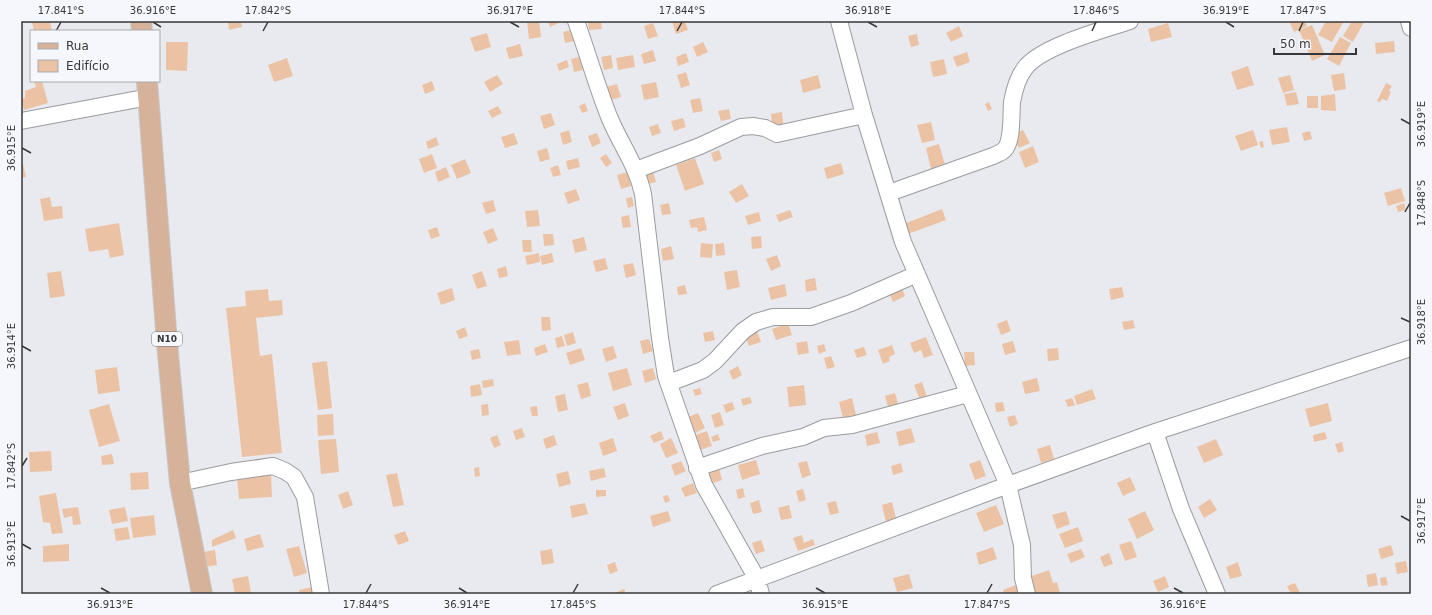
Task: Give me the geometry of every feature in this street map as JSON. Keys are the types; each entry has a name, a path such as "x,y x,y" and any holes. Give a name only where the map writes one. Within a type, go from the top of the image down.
{"main road":[{"name":"N10","path":"148,89 167,342 180,483 202,594"}],"street":[{"path":"576,21 599,93 618,140 636,170 643,194 660,338 669,383 697,468 721,517 759,587"},
{"path":"839,21 864,115 903,242 1008,485 1022,545 1023,578 1027,594"},
{"path":"889,193 993,156 1004,150 1008,143 1012,101 1017,82 1025,68 1037,57 1054,48 1130,21"},
{"path":"1409,21 1411,28"},
{"path":"21,121 148,89"},
{"path":"636,170 700,146 741,127 766,128 777,134 864,115"},
{"path":"669,383 703,370 715,361 743,331 756,322 773,317 811,317 851,303 917,274"},
{"path":"717,594 759,587 1008,485 1155,432 1411,348"},
{"path":"697,468 762,446 803,436 824,428 852,425 968,394"},
{"path":"1155,432 1181,509 1217,594"},
{"path":"180,483 231,472 273,466 294,477 305,497 321,594"}],"building":[{"path":"50,21 52,30 34,30 32,22"},
{"path":"228,21 241,21 242,27 229,30"},
{"path":"539,21 541,37 529,39 527,22"},
{"path":"548,21 558,21 559,23 550,27"},
{"path":"601,21 602,29 589,30 588,22"},
{"path":"672,21 685,21 688,30 676,34"},
{"path":"1289,21 1305,21 1307,26 1294,32"},
{"path":"1326,21 1344,21 1332,42 1318,35"},
{"path":"1352,21 1364,22 1353,42 1343,36"},
{"path":"653,23 658,36 648,39 644,26"},
{"path":"1168,23 1172,37 1151,42 1148,29"},
{"path":"1312,25 1325,55 1312,61 1299,30"},
{"path":"959,26 963,36 951,42 946,33"},
{"path":"571,30 574,41 565,43 563,32"},
{"path":"487,33 491,47 475,52 470,38"},
{"path":"917,34 919,45 911,47 908,36"},
{"path":"1340,37 1351,43 1339,66 1327,59"},
{"path":"1394,41 1395,52 1376,54 1375,43"},
{"path":"166,42 188,42 187,71 166,70"},
{"path":"703,42 708,52 697,57 693,47"},
{"path":"520,44 523,56 509,59 506,48"},
{"path":"653,50 656,61 644,64 641,54"},
{"path":"967,52 970,62 957,67 953,57"},
{"path":"686,53 689,62 678,66 676,57"},
{"path":"611,55 613,68 604,70 601,57"},
{"path":"633,55 635,67 618,70 616,58"},
{"path":"579,57 583,70 574,72 571,59"},
{"path":"287,58 293,76 274,82 268,65"},
{"path":"944,59 947,74 933,77 930,62"},
{"path":"567,60 569,67 559,71 557,64"},
{"path":"1248,66 1254,85 1237,90 1231,72"},
{"path":"686,72 690,85 681,88 677,75"},
{"path":"1344,73 1346,89 1334,91 1331,75"},
{"path":"497,75 503,84 490,92 484,82"},
{"path":"818,75 821,88 803,93 800,80"},
{"path":"1290,75 1294,90 1283,93 1278,78"},
{"path":"432,81 435,90 425,94 422,85"},
{"path":"34,82 42,82 48,103 24,110 21,99 25,98 25,91 36,87"},
{"path":"656,82 659,97 644,100 641,85"},
{"path":"1386,83 1392,86 1389,91 1391,92 1387,101 1382,99 1380,102 1377,101"},
{"path":"617,84 621,97 607,101 603,88"},
{"path":"1296,92 1299,104 1287,106 1284,94"},
{"path":"1335,94 1336,111 1321,110 1321,96"},
{"path":"1307,96 1318,96 1318,108 1307,108"},
{"path":"700,98 703,111 693,113 690,100"},
{"path":"989,102 992,109 988,111 985,104"},
{"path":"585,103 588,111 582,113 579,106"},
{"path":"498,106 502,113 492,118 488,111"},
{"path":"729,109 731,119 721,121 718,111"},
{"path":"782,112 784,129 773,131 771,114"},
{"path":"551,113 555,125 544,129 540,116"},
{"path":"683,118 686,127 674,131 671,121"},
{"path":"931,122 935,140 922,143 917,125"},
{"path":"658,124 661,133 652,136 649,127"},
{"path":"1287,127 1290,142 1272,145 1269,130"},
{"path":"569,130 572,142 563,145 560,133"},
{"path":"1023,130 1030,143 1019,148 1013,135"},
{"path":"1253,130 1258,145 1241,151 1235,136"},
{"path":"1310,131 1312,139 1304,141 1302,133"},
{"path":"514,133 518,144 505,148 501,137"},
{"path":"597,133 601,143 592,147 588,136"},
{"path":"436,137 439,145 428,149 426,142"},
{"path":"1263,141 1264,147 1261,148 1259,142"},
{"path":"939,144 945,165 931,169 926,148"},
{"path":"1033,146 1039,162 1025,168 1019,152"},
{"path":"547,148 550,159 540,162 537,151"},
{"path":"719,150 722,159 714,162 711,153"},
{"path":"432,154 437,168 424,173 419,159"},
{"path":"606,154 612,163 606,167 600,158"},
{"path":"21,156 26,177 21,178"},
{"path":"578,158 580,167 568,170 566,161"},
{"path":"695,158 704,184 685,191 676,165"},
{"path":"465,159 471,173 457,179 451,165"},
{"path":"841,163 844,174 827,179 824,168"},
{"path":"558,165 561,175 553,177 550,168"},
{"path":"446,167 450,177 438,182 435,172"},
{"path":"652,168 656,182 648,184 644,170"},
{"path":"627,172 631,186 621,189 617,175"},
{"path":"742,184 749,196 736,203 729,192"},
{"path":"1401,188 1405,201 1388,206 1384,193"},
{"path":"576,189 580,200 568,204 564,193"},
{"path":"50,197 52,207 62,206 63,218 44,221 40,199"},
{"path":"632,197 634,206 628,208 626,198"},
{"path":"493,200 496,211 486,214 482,203"},
{"path":"669,203 671,214 662,215 660,205"},
{"path":"1404,203 1406,210 1398,212 1396,206"},
{"path":"942,209 946,220 908,234 904,224"},
{"path":"538,210 540,226 527,227 525,211"},
{"path":"790,210 793,217 779,222 776,215"},
{"path":"759,212 761,221 748,225 745,216"},
{"path":"629,215 631,227 623,228 621,217"},
{"path":"704,217 707,230 698,232 697,227 691,228 689,220"},
{"path":"119,223 124,255 110,258 108,249 89,252 85,229"},
{"path":"437,227 440,236 431,239 428,230"},
{"path":"493,228 498,240 488,244 483,232"},
{"path":"543,234 553,234 554,245 544,246"},
{"path":"761,236 762,248 752,249 751,237"},
{"path":"584,237 587,250 575,253 572,240"},
{"path":"522,240 531,240 532,252 523,252"},
{"path":"701,243 713,244 712,258 700,257"},
{"path":"724,243 725,255 716,256 715,244"},
{"path":"671,246 674,259 663,261 661,249"},
{"path":"539,253 540,262 527,265 525,256"},
{"path":"552,253 554,262 542,265 540,256"},
{"path":"777,255 781,266 771,271 766,259"},
{"path":"605,258 608,269 596,272 593,261"},
{"path":"633,263 636,275 626,278 623,265"},
{"path":"506,266 508,276 499,278 497,269"},
{"path":"737,270 740,287 727,290 724,272"},
{"path":"61,271 65,296 50,298 47,273"},
{"path":"482,271 487,286 477,289 472,275"},
{"path":"815,278 817,290 806,292 805,280"},
{"path":"785,284 787,296 771,300 768,288"},
{"path":"685,285 687,294 678,295 677,287"},
{"path":"901,286 905,296 893,302 888,291"},
{"path":"1122,287 1124,297 1111,300 1109,289"},
{"path":"452,288 455,300 441,305 437,293"},
{"path":"268,289 269,301 282,300 283,315 256,318 260,356 272,354 282,453 242,457 226,308 246,306 245,291"},
{"path":"541,317 550,317 551,330 542,331"},
{"path":"1007,320 1011,331 1001,335 997,324"},
{"path":"1133,320 1135,328 1124,330 1122,322"},
{"path":"788,323 792,335 776,340 772,329"},
{"path":"465,327 468,336 459,339 456,331"},
{"path":"713,331 715,340 705,342 703,333"},
{"path":"757,331 761,342 749,346 745,335"},
{"path":"573,332 576,343 567,346 564,335"},
{"path":"562,336 565,346 557,348 555,338"},
{"path":"926,337 933,355 924,358 921,350 914,353 910,343"},
{"path":"649,339 653,351 643,354 640,341"},
{"path":"519,340 521,354 507,356 504,342"},
{"path":"807,341 809,353 798,355 796,343"},
{"path":"1013,341 1016,352 1005,355 1002,344"},
{"path":"545,344 548,352 536,356 534,348"},
{"path":"824,344 826,351 819,354 817,346"},
{"path":"892,345 895,354 889,357 890,361 883,364 878,350"},
{"path":"613,346 617,358 606,362 602,349"},
{"path":"864,347 867,355 857,358 854,350"},
{"path":"581,348 585,360 570,365 566,353"},
{"path":"1058,348 1059,360 1048,361 1047,349"},
{"path":"479,349 481,358 472,360 470,351"},
{"path":"964,352 974,352 975,365 965,366"},
{"path":"831,356 835,367 827,369 824,358"},
{"path":"327,361 332,408 318,410 312,363"},
{"path":"738,366 742,375 733,380 729,371"},
{"path":"117,367 120,391 98,394 95,370"},
{"path":"627,368 632,385 613,391 608,373"},
{"path":"653,368 656,379 645,383 642,371"},
{"path":"1037,378 1040,391 1025,394 1022,382"},
{"path":"493,379 494,386 483,388 482,381"},
{"path":"588,382 591,396 581,399 577,385"},
{"path":"922,382 927,397 920,400 914,385"},
{"path":"480,384 482,395 471,397 470,386"},
{"path":"804,385 806,405 789,407 787,387"},
{"path":"700,388 702,394 695,396 693,390"},
{"path":"1092,389 1096,399 1077,405 1074,396"},
{"path":"895,393 899,407 889,410 885,396"},
{"path":"565,394 568,410 558,412 555,396"},
{"path":"750,397 752,403 743,406 741,399"},
{"path":"852,398 857,419 844,422 839,402"},
{"path":"1072,398 1075,405 1068,407 1065,400"},
{"path":"732,402 735,409 726,413 723,405"},
{"path":"1003,402 1005,411 996,412 995,403"},
{"path":"625,403 629,416 618,420 613,407"},
{"path":"1328,403 1332,421 1310,427 1305,409"},
{"path":"109,404 120,441 99,447 89,410"},
{"path":"488,404 489,415 482,416 481,405"},
{"path":"537,406 538,416 532,416 530,407"},
{"path":"720,412 724,425 715,428 711,415"},
{"path":"698,413 705,428 695,433 688,417"},
{"path":"333,414 334,435 318,436 317,415"},
{"path":"1015,415 1018,424 1010,427 1007,417"},
{"path":"522,428 525,437 516,440 513,431"},
{"path":"911,428 915,442 899,446 896,432"},
{"path":"661,431 664,439 654,443 650,436"},
{"path":"707,431 712,446 700,450 695,435"},
{"path":"877,432 880,443 867,446 865,435"},
{"path":"1325,432 1327,439 1314,442 1313,435"},
{"path":"718,434 720,440 713,442 711,437"},
{"path":"497,435 501,445 494,448 490,438"},
{"path":"554,435 557,445 546,449 543,439"},
{"path":"613,438 617,451 603,456 599,443"},
{"path":"671,438 678,453 666,458 660,444"},
{"path":"336,439 339,472 321,474 318,440"},
{"path":"1216,439 1223,455 1204,463 1197,447"},
{"path":"1342,442 1344,451 1338,453 1335,444"},
{"path":"1050,445 1054,459 1041,463 1037,449"},
{"path":"51,451 52,471 30,472 29,452"},
{"path":"112,454 114,464 102,465 101,456"},
{"path":"756,460 760,474 742,480 738,465"},
{"path":"980,460 986,476 975,480 969,464"},
{"path":"681,461 686,471 675,476 671,465"},
{"path":"807,461 811,475 802,478 798,463"},
{"path":"901,463 903,472 893,475 891,466"},
{"path":"479,467 480,476 475,477 474,468"},
{"path":"604,468 606,477 591,481 589,471"},
{"path":"719,468 722,480 710,484 707,471"},
{"path":"568,471 571,484 559,487 556,474"},
{"path":"148,472 149,489 131,490 130,473"},
{"path":"397,473 404,505 393,507 386,475"},
{"path":"271,475 272,497 239,499 237,477"},
{"path":"1130,477 1136,490 1123,496 1117,483"},
{"path":"693,483 697,493 685,497 681,488"},
{"path":"743,488 745,497 738,499 736,490"},
{"path":"803,489 806,500 799,502 796,491"},
{"path":"596,490 606,490 606,496 596,497"},
{"path":"348,491 353,505 343,509 338,495"},
{"path":"56,493 63,533 52,534 50,523 43,522 39,496"},
{"path":"668,495 670,501 665,503 663,496"},
{"path":"1210,499 1217,510 1204,518 1198,507"},
{"path":"759,500 762,512 753,514 750,503"},
{"path":"836,501 839,513 830,515 827,503"},
{"path":"892,502 896,519 886,522 882,505"},
{"path":"585,503 588,514 572,518 570,506"},
{"path":"789,505 792,518 781,520 778,508"},
{"path":"996,505 1004,524 984,532 976,513"},
{"path":"78,507 81,524 73,525 72,516 64,518 62,509"},
{"path":"125,507 128,521 112,524 109,510"},
{"path":"668,511 671,521 653,527 650,516"},
{"path":"1066,511 1070,524 1057,529 1052,515"},
{"path":"1145,511 1154,530 1137,539 1128,519"},
{"path":"154,515 156,535 133,538 130,518"},
{"path":"128,527 130,539 116,541 114,529"},
{"path":"1078,527 1083,541 1065,548 1059,534"},
{"path":"233,530 236,538 212,547 212,540"},
{"path":"405,531 409,541 398,545 394,535"},
{"path":"260,534 264,547 247,551 244,539"},
{"path":"802,535 804,543 813,539 815,545 798,551 793,538"},
{"path":"761,540 765,551 756,554 752,543"},
{"path":"1131,541 1137,557 1125,561 1119,545"},
{"path":"69,544 69,561 43,562 43,546"},
{"path":"1391,545 1394,555 1381,559 1378,549"},
{"path":"299,546 307,573 294,577 286,549"},
{"path":"993,547 997,559 979,565 976,553"},
{"path":"552,549 554,563 542,565 540,551"},
{"path":"1081,549 1085,557 1071,563 1067,554"},
{"path":"215,550 217,565 205,567 203,552"},
{"path":"1109,553 1113,564 1104,567 1100,557"},
{"path":"1406,561 1408,572 1397,574 1395,563"},
{"path":"615,562 618,571 610,574 607,565"},
{"path":"1238,562 1242,576 1230,579 1226,567"},
{"path":"1049,570 1053,583 1057,582 1060,593 1031,594 1026,578"},
{"path":"1376,573 1378,585 1368,587 1366,575"},
{"path":"909,574 913,588 897,592 893,578"},
{"path":"248,576 251,593 235,594 232,579"},
{"path":"1165,576 1169,587 1158,592 1153,581"},
{"path":"1386,577 1388,585 1381,586 1380,578"},
{"path":"1295,583 1300,593 1291,594 1287,586"},
{"path":"1016,585 1019,594 1004,594 1003,590"},
{"path":"312,587 314,594 300,594 299,590"},
{"path":"624,589 626,594 615,594 615,593"}]}
